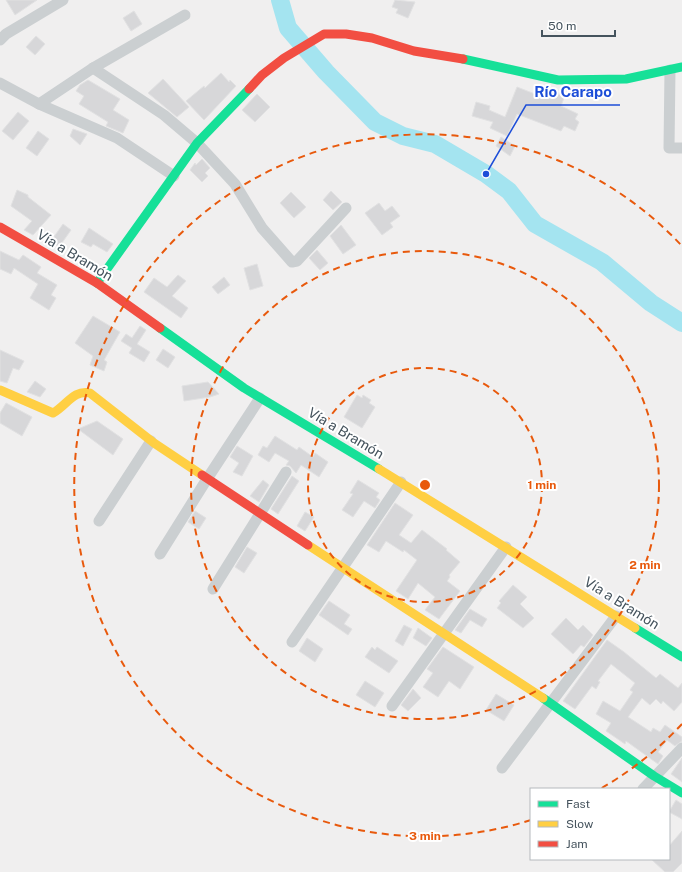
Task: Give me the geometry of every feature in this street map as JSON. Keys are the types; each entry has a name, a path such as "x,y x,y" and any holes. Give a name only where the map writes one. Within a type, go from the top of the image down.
{"street":[{"path":"0,40 6,34 63,0"},
{"path":"39,104 93,68 185,15"},
{"path":"97,283 197,144 262,75 284,58 324,34 346,34 372,38 414,51 485,63 558,80 626,79 682,68"},
{"path":"93,68 164,115 197,144 235,184 262,228 292,262 296,261 346,208"},
{"path":"670,70 669,148 682,148"},
{"path":"0,83 39,104 116,138 174,176"},
{"name":"Vía a Bramón","path":"0,227 97,283 244,388 401,482 682,657"},
{"path":"0,390 53,413 59,411 79,392 87,392 151,441 550,703 654,776 682,793"},
{"path":"160,554 206,478 260,398"},
{"path":"100,521 151,441"},
{"path":"213,590 286,472"},
{"path":"292,642 401,482"},
{"path":"392,706 506,547"},
{"path":"502,768 616,616"},
{"path":"644,788 682,748"}],"building":[{"path":"6,0 37,0 15,15"},
{"path":"395,0 415,2 408,18 396,13 398,9 392,7"},
{"path":"134,11 142,24 131,31 123,18"},
{"path":"36,36 45,44 35,55 26,47"},
{"path":"221,73 229,82 230,80 236,86 204,120 186,101 204,86 205,88"},
{"path":"163,79 189,107 177,117 148,93"},
{"path":"88,80 120,99 113,110 129,120 123,133 106,126 108,122 79,104 84,96 76,91 80,85"},
{"path":"517,87 540,96 544,87 565,95 561,106 578,114 575,119 579,122 575,131 564,126 561,131 517,114 507,136 490,128 493,122 472,116 476,102 490,106 489,110 505,117"},
{"path":"257,94 270,107 255,122 242,110"},
{"path":"18,112 29,121 13,140 2,131"},
{"path":"73,129 87,134 80,145 70,136"},
{"path":"38,131 49,139 37,156 26,148"},
{"path":"501,137 515,146 510,156 496,146"},
{"path":"202,159 210,168 205,173 208,176 202,182 190,170 195,163 196,165"},
{"path":"17,190 28,195 28,197 51,215 33,235 24,230 32,221 11,206"},
{"path":"331,191 342,202 333,210 323,200"},
{"path":"291,192 306,207 294,218 280,203"},
{"path":"379,203 385,211 392,206 400,216 390,223 393,227 382,235 365,213"},
{"path":"63,224 71,230 59,247 51,241"},
{"path":"341,225 356,245 343,254 330,236"},
{"path":"89,228 113,244 107,252 93,244 91,247 81,242"},
{"path":"317,250 328,263 320,270 309,258"},
{"path":"0,251 19,260 23,255 41,267 37,273 57,285 51,295 56,298 49,310 30,298 38,284 14,268 11,274 0,269"},
{"path":"257,264 263,286 250,290 244,268"},
{"path":"178,275 186,281 172,296 188,308 181,318 144,292 154,278 167,287"},
{"path":"224,277 230,285 218,294 212,287"},
{"path":"93,316 120,332 104,360 107,362 104,371 90,365 93,356 75,343"},
{"path":"140,326 146,330 137,344 150,352 144,362 129,353 132,348 121,341 126,334 132,338"},
{"path":"163,349 175,357 168,368 156,360"},
{"path":"0,350 24,361 19,370 13,368 7,383 0,381"},
{"path":"35,381 46,389 40,397 27,392"},
{"path":"208,382 219,394 184,401 182,386"},
{"path":"357,395 362,398 363,395 371,400 369,403 375,407 362,428 344,417"},
{"path":"6,403 32,417 22,436 0,423 0,413"},
{"path":"97,421 123,439 113,455 78,429"},
{"path":"275,436 297,450 299,447 313,457 315,453 328,462 319,477 301,465 296,473 290,466 286,465 289,461 275,453 269,462 258,455 263,446 267,448"},
{"path":"237,446 253,456 242,476 233,472 239,463 230,457"},
{"path":"292,476 299,481 278,514 271,509"},
{"path":"263,480 269,485 259,502 250,496"},
{"path":"358,480 379,493 376,497 380,500 375,508 364,501 353,517 342,510 353,494 350,493"},
{"path":"395,503 413,515 399,535 411,543 422,530 447,549 446,550 460,562 449,575 450,577 447,581 460,591 439,619 425,610 435,597 418,583 408,599 396,591 417,560 404,550 403,552 386,541 379,552 367,545"},
{"path":"195,511 206,518 199,529 188,522"},
{"path":"305,512 314,517 305,531 297,526"},
{"path":"247,547 257,553 244,573 235,567"},
{"path":"513,585 527,597 520,604 534,618 523,628 497,608 501,603 499,601"},
{"path":"329,601 350,615 344,624 352,629 348,635 319,615"},
{"path":"470,609 487,619 482,627 470,620 461,633 455,630"},
{"path":"566,618 578,630 583,625 593,635 584,647 581,645 573,654 551,634"},
{"path":"404,625 412,629 403,646 395,641"},
{"path":"418,628 432,638 426,646 413,638"},
{"path":"307,638 323,649 315,662 299,651"},
{"path":"607,640 656,678 660,674 678,688 682,683 682,702 674,711 663,701 661,704 656,699 650,705 642,698 628,717 651,732 653,728 660,732 665,725 682,737 682,741 675,746 667,740 658,752 663,756 658,764 626,741 625,744 606,731 611,723 596,714 603,701 620,711 633,692 630,690 635,683 611,664 598,681 600,682 596,689 592,686 575,709 563,701"},
{"path":"372,647 375,650 377,647 398,661 389,673 365,657"},
{"path":"443,647 474,667 460,689 449,681 438,697 423,687 433,673 427,669"},
{"path":"365,681 384,693 375,707 356,695"},
{"path":"413,689 421,698 408,711 401,705"},
{"path":"496,694 514,705 504,721 486,710"},
{"path":"682,758 682,782 671,774"},
{"path":"676,800 682,804 682,819 670,813"},
{"path":"682,831 682,863 673,872 665,872 652,860 670,860 670,845"}],"waterway":[{"path":"280,0 288,28 326,72 375,122 403,136 435,144 486,174 509,191 535,224 602,262 651,303 682,323"}],"traffic: fast":[{"path":"463,59 558,80 626,79 682,67"},
{"path":"97,283 197,143 249,89"},
{"path":"160,328 244,388 379,469"},
{"path":"635,628 682,657"},
{"path":"543,698 654,776 682,793"}],"traffic: slow":[{"path":"0,390 53,413 79,393 90,393 154,443 202,475"},
{"path":"379,469 635,628"},
{"path":"308,545 543,698"}],"traffic: jam":[{"path":"249,89 262,75 284,58 324,34 346,34 372,38 414,51 463,59"},
{"path":"0,227 97,283 160,328"},
{"path":"202,475 308,545"}],"place":[{"name":"Río Carapo","path":"486,174"}]}
